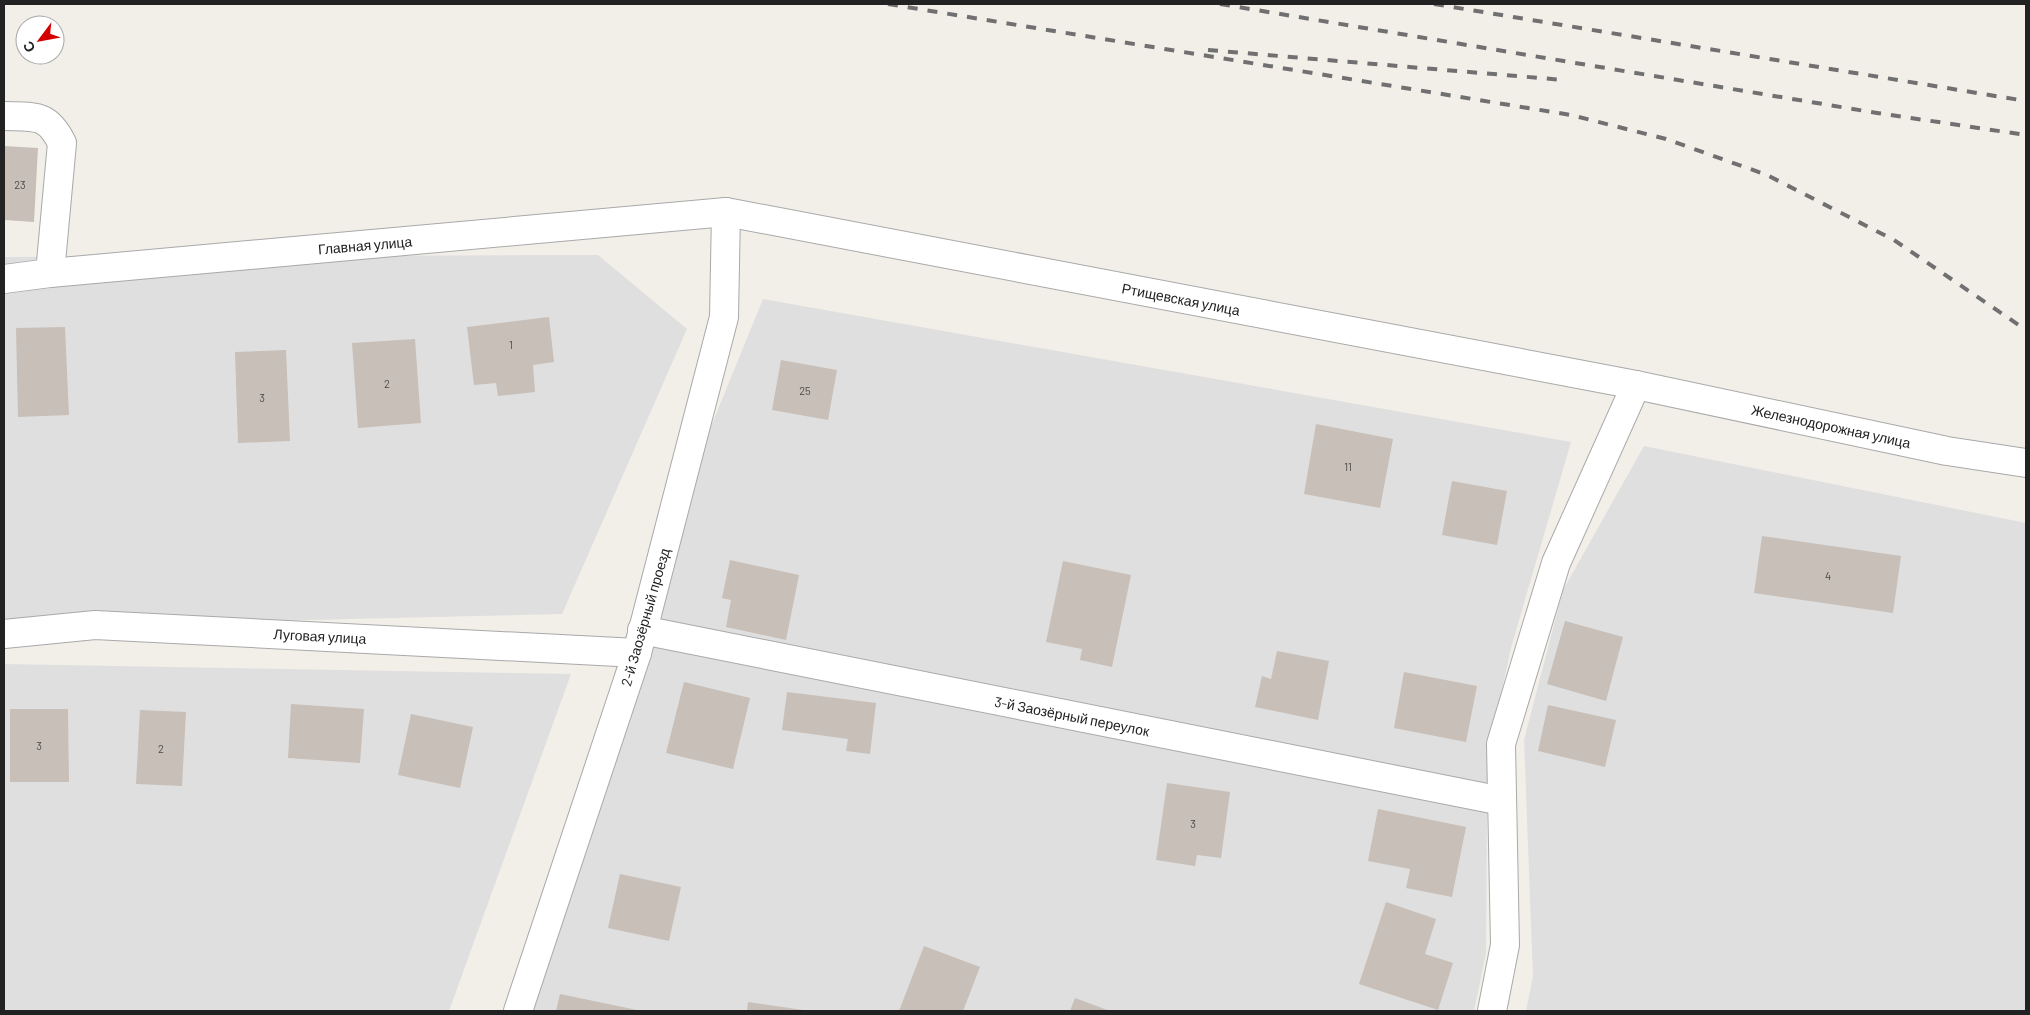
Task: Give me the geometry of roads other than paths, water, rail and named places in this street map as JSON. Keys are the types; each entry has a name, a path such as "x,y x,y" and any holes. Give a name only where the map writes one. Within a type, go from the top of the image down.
{"street":[{"path":"4,116 26,116 45,120 56,130 62,143 50,273"},
{"name":"Главная улица","path":"4,279 50,273 726,212"},
{"name":"Ртищевская улица","path":"726,212 1636,385"},
{"name":"2-й Заозёрный проезд","path":"518,1011 639,641 724,317 726,212"},
{"path":"1492,1011 1505,945 1501,744 1556,563 1636,385"},
{"name":"Железнодорожная улица","path":"1636,385 1948,451 2026,464"},
{"name":"Луговая улица","path":"4,634 95,625 639,641"},
{"name":"3-й Заозёрный переулок","path":"639,641 1502,801"}],"railway":[{"path":"888,4 1571,115 1666,139 1767,175 1894,240 2026,330"},
{"path":"1220,4 1877,113 2026,135"},
{"path":"1434,4 2026,101"},
{"path":"1208,50 1564,80"}]}
